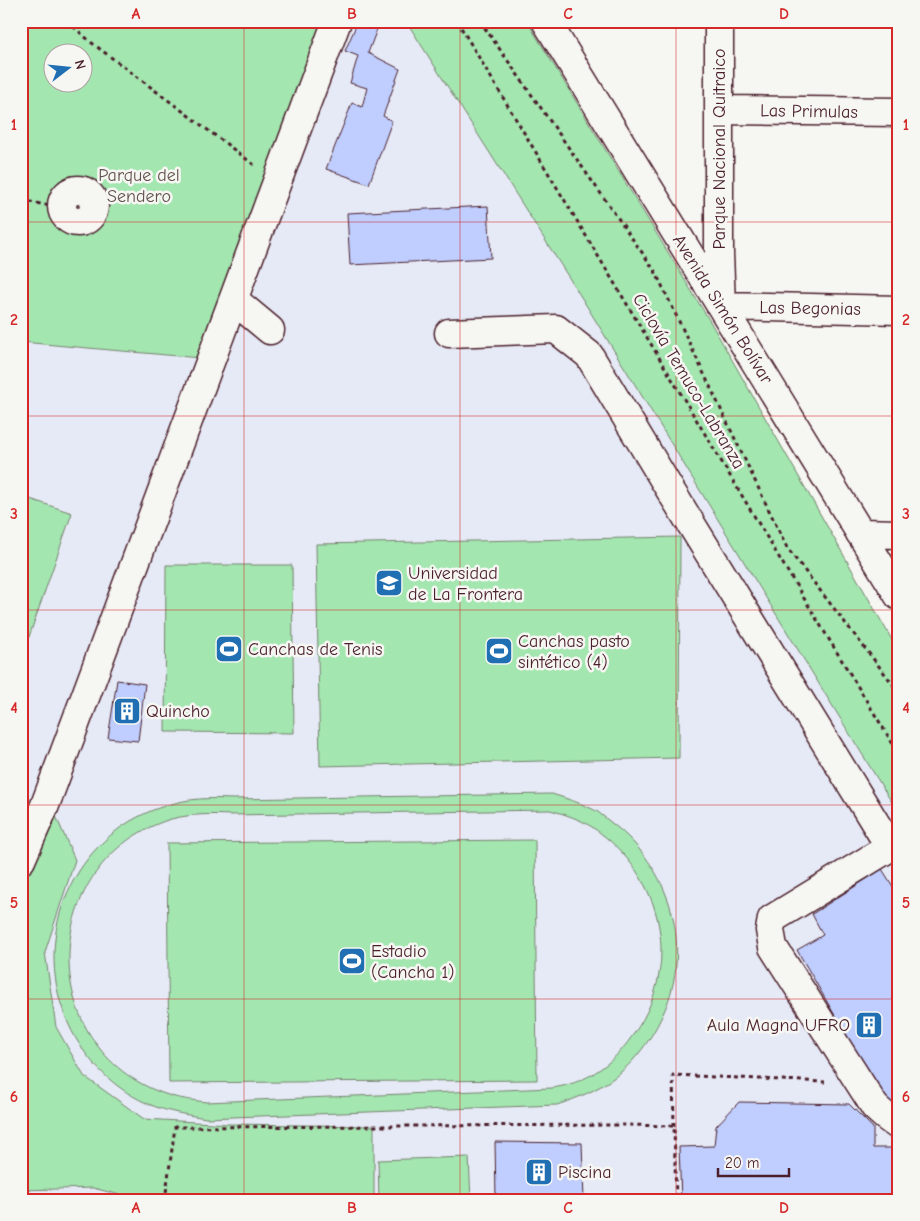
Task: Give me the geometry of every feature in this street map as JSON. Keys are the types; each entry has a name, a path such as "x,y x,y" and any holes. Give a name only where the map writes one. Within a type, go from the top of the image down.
{"street":[{"path":"21,860 33,803 234,300 338,21"},
{"name":"Avenida Simón Bolívar","path":"546,21 899,596"},
{"name":"Parque Nacional Quitraico","path":"719,21 719,253 721,306"},
{"name":"Las Primulas","path":"719,110 899,112"},
{"path":"234,300 270,330"},
{"name":"Las Begonias","path":"721,306 899,310"},
{"path":"449,333 556,329 589,355 890,847 772,919 770,930 774,947 875,1107 899,1126"},
{"path":"860,533 899,534"}],"path":[{"path":"66,21 92,43 278,183"},
{"name":"Ciclovía Temuco-Labranza","path":"457,21 899,754"},
{"path":"480,21 655,271 787,548 899,692"},
{"path":"21,200 61,208"},
{"path":"676,1200 673,1075 825,1082"},
{"path":"166,1200 175,1127 674,1126"}],"shaded area":[{"name":"Universidad de La Frontera","path":"328,21 406,21 578,292 899,814 899,1200 21,1200 21,342 200,358"}],"green space":[{"name":"Parque del Sendero","path":"21,21 328,21 200,358 21,342"},
{"path":"406,21 527,21 711,323 899,652 899,814 578,292"},
{"path":"21,496 72,513 21,660"},
{"name":"Canchas pasto sintético (4)","path":"680,537 679,758 320,766 316,544"},
{"name":"Canchas de Tenis","path":"166,565 292,565 294,733 165,732"},
{"path":"552,794 593,809 613,824 649,861 661,883 670,907 675,931 677,957 666,1007 657,1027 638,1054 615,1077 587,1093 557,1105 206,1118 164,1109 140,1100 114,1083 92,1062 75,1037 69,1024 63,1010 55,978 54,945 60,914 71,885 88,858 110,835 137,817 168,805 192,800","holes":["550,810 587,824 617,847 636,871 650,897 659,925 661,954 657,983 647,1012 630,1039 618,1053 596,1072 579,1081 552,1088 206,1102 185,1099 165,1094 122,1071 92,1038 74,998 69,955 76,912 96,873 127,841 171,819 208,815"]},
{"path":"52,807 75,860 45,952 56,1027 84,1076 144,1119 230,1124 374,1126 374,1200 140,1200 93,1188 21,1190 21,878"},
{"name":"Estadio (Cancha 1)","path":"535,840 537,1080 169,1083 167,843"},
{"path":"469,1157 471,1200 379,1200 378,1160"}],"building":[{"path":"358,21 380,21 368,53 400,69 383,116 392,121 369,184 326,169 352,103 362,107 367,88 350,83 358,56 345,51"},
{"path":"488,206 491,258 350,265 347,213"},
{"name":"Quincho","path":"117,680 145,684 138,741 108,738"},
{"name":"Aula Magna UFRO","path":"882,869 899,896 899,1100 888,1107 797,950 823,935 812,914"},
{"path":"739,1102 849,1104 873,1128 873,1148 899,1148 899,1200 681,1200 679,1147 714,1146 716,1126"},
{"name":"Piscina","path":"495,1142 582,1143 584,1200 496,1200"}],"place":[{"name":"Universidad de La Frontera","path":"389,583"},
{"name":"Canchas de Tenis","path":"229,649"},
{"name":"Canchas pasto sintético (4)","path":"499,651"},
{"name":"Quincho","path":"127,711"},
{"name":"Estadio (Cancha 1)","path":"352,961"},
{"name":"Aula Magna UFRO","path":"869,1025"},
{"name":"Piscina","path":"539,1172"}]}
